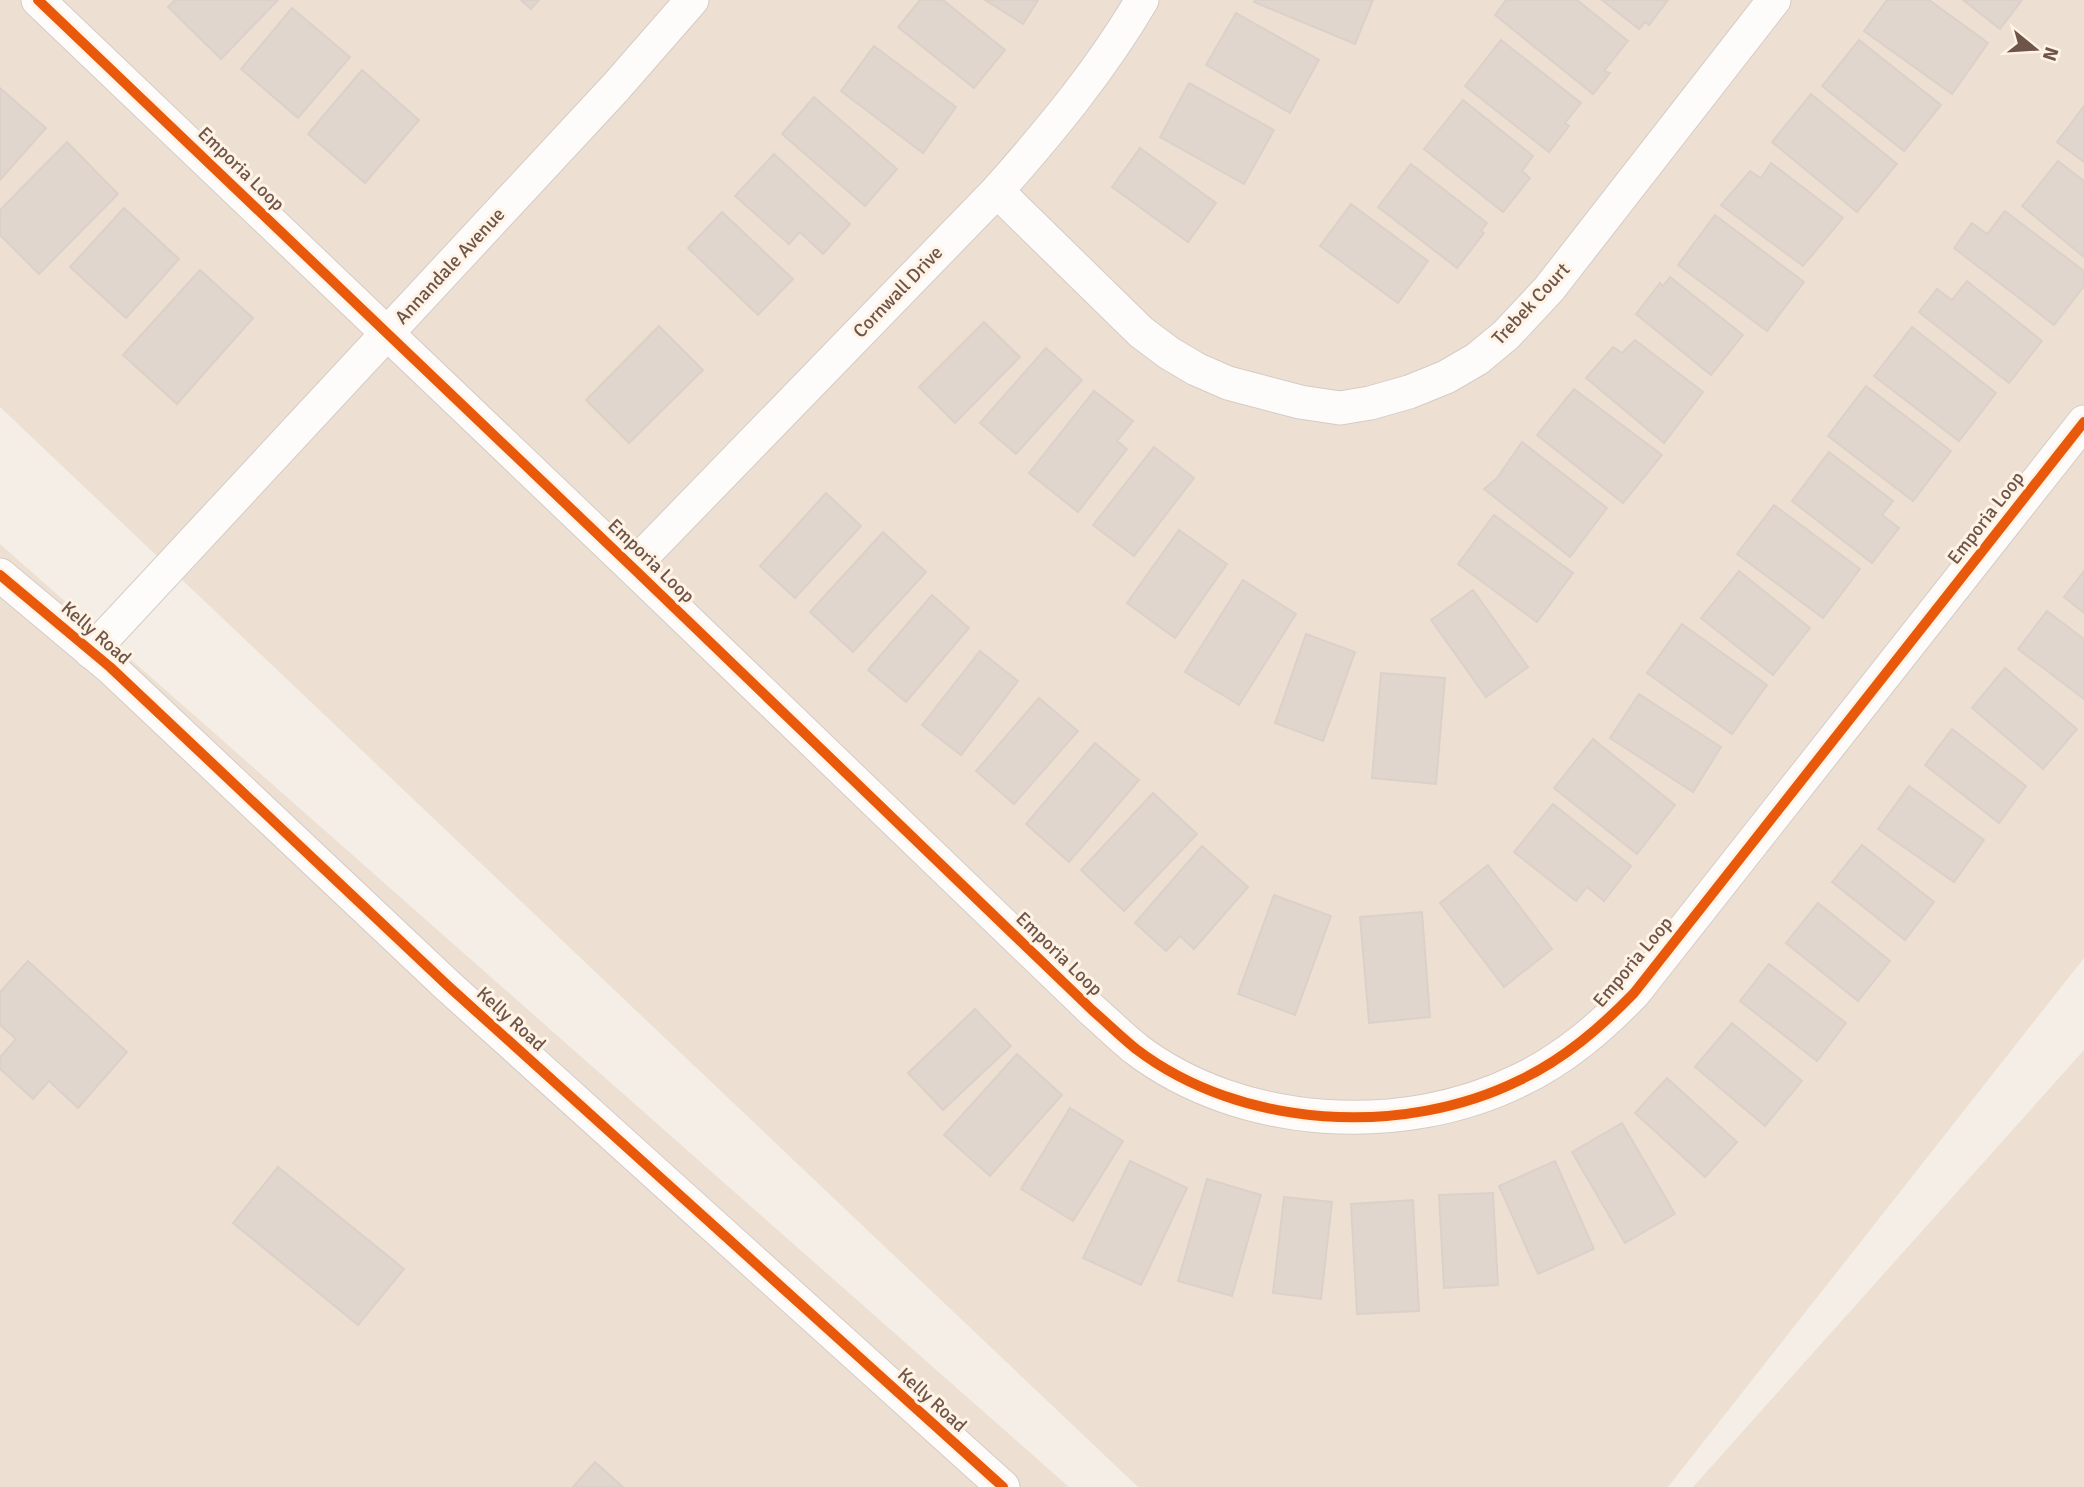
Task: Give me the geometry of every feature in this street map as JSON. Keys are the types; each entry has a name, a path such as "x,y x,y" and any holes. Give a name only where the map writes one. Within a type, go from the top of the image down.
{"street":[{"name":"Emporia Loop","path":"38,0 1092,1010 1137,1050 1170,1070 1211,1090 1265,1108 1315,1116 1366,1118 1420,1112 1520,1081 1566,1053 1604,1024 1642,982 2084,422"},
{"name":"Annandale Avenue","path":"91,652 616,87 692,0"},
{"name":"Cornwall Drive","path":"632,567 996,191 1049,132 1096,70 1142,0"},
{"name":"Trebek Court","path":"996,191 1141,332 1196,369 1251,390 1300,402 1340,408 1370,403 1446,377 1477,359 1506,335 1549,289 1774,0"},
{"name":"Kelly Road","path":"0,575 110,667 447,985 1003,1487"}],"shaded area":[{"path":"0,0 2084,0 2084,958 1668,1487 1138,1487 0,407"},
{"path":"0,544 1069,1487 0,1487"},
{"path":"2084,1050 2084,1487 1693,1487"}],"building":[{"path":"175,0 278,0 221,59 168,7"},
{"path":"521,0 539,0 531,9"},
{"path":"920,0 943,0 1005,50 974,88 898,27"},
{"path":"985,0 1038,0 1023,24"},
{"path":"1373,0 1355,44 1254,2"},
{"path":"1506,0 1577,0 1628,41 1604,71 1610,73 1593,94 1495,15"},
{"path":"1602,0 1668,0 1649,25 1645,22 1639,29"},
{"path":"1887,0 1929,0 1988,43 1952,94 1864,31"},
{"path":"1963,0 2022,0 2000,29"},
{"path":"292,8 350,57 298,118 241,69"},
{"path":"1236,13 1319,60 1290,113 1206,65"},
{"path":"1501,40 1581,103 1565,123 1569,126 1549,152 1465,86"},
{"path":"1859,40 1941,105 1904,151 1822,86"},
{"path":"874,46 956,107 923,153 841,91"},
{"path":"362,70 419,120 365,183 308,134"},
{"path":"1189,83 1274,130 1244,184 1160,137"},
{"path":"0,88 46,128 0,180"},
{"path":"1811,94 1897,164 1857,212 1772,142"},
{"path":"814,97 897,169 865,206 782,134"},
{"path":"1463,100 1533,156 1522,171 1530,178 1503,212 1424,149"},
{"path":"2084,106 2084,162 2057,142"},
{"path":"67,142 118,194 39,274 0,235 0,210"},
{"path":"1140,148 1216,203 1188,242 1112,187"},
{"path":"774,154 850,224 823,254 800,232 789,244 735,196"},
{"path":"2058,161 2084,181 2084,257 2022,206"},
{"path":"1771,163 1843,218 1803,266 1721,205 1750,171 1761,178"},
{"path":"1411,164 1487,223 1481,231 1484,233 1457,268 1378,207"},
{"path":"1351,204 1428,261 1398,303 1320,246"},
{"path":"124,208 179,259 126,318 70,267"},
{"path":"2005,211 2084,271 2084,286 2054,325 1954,248 1972,223 1987,234"},
{"path":"722,212 793,279 758,315 688,248"},
{"path":"1715,215 1804,282 1767,331 1678,265"},
{"path":"200,270 253,318 177,404 123,355"},
{"path":"1670,277 1743,335 1711,375 1636,314 1660,283 1663,286"},
{"path":"1967,281 2042,341 2009,383 1919,312 1937,289 1952,300"},
{"path":"984,322 1020,357 955,423 919,387"},
{"path":"659,326 703,370 629,443 586,400"},
{"path":"1912,327 1996,393 1959,441 1874,376"},
{"path":"1635,340 1703,392 1664,443 1586,378 1613,347 1622,353"},
{"path":"1046,348 1082,380 1016,454 980,423"},
{"path":"1866,386 1951,451 1913,501 1828,436"},
{"path":"1574,389 1662,455 1623,503 1537,435"},
{"path":"1094,391 1133,421 1117,441 1127,449 1078,512 1029,473"},
{"path":"1522,442 1607,508 1570,557 1484,489 1497,478"},
{"path":"1154,447 1194,478 1134,556 1093,525"},
{"path":"1829,452 1893,501 1882,515 1899,528 1872,563 1792,501"},
{"path":"826,493 861,526 795,598 760,566"},
{"path":"1774,505 1860,569 1823,618 1737,554"},
{"path":"1494,515 1573,573 1537,622 1458,564"},
{"path":"1179,530 1227,564 1175,638 1127,603"},
{"path":"883,532 926,572 853,652 810,612"},
{"path":"1739,571 1810,628 1773,675 1701,618"},
{"path":"2084,571 2084,613 2064,597"},
{"path":"1243,580 1296,614 1239,705 1185,672"},
{"path":"1473,590 1528,667 1486,697 1431,620"},
{"path":"932,595 969,628 906,702 868,670"},
{"path":"2047,611 2084,639 2084,699 2018,649"},
{"path":"1682,624 1767,685 1732,734 1647,673"},
{"path":"1306,634 1355,652 1323,741 1275,723"},
{"path":"980,651 1018,681 961,755 922,725"},
{"path":"2005,668 2077,729 2043,769 1972,708"},
{"path":"1381,673 1445,678 1436,784 1372,778"},
{"path":"1639,694 1721,747 1693,792 1610,738"},
{"path":"1039,698 1078,731 1014,804 976,771"},
{"path":"1952,729 2026,786 1999,823 1925,765"},
{"path":"1593,739 1675,805 1637,854 1554,788"},
{"path":"1095,743 1139,780 1069,862 1026,824"},
{"path":"1909,786 1984,840 1954,882 1878,829"},
{"path":"1153,793 1197,834 1124,911 1081,870"},
{"path":"1553,804 1631,866 1604,901 1587,887 1576,901 1514,852"},
{"path":"1862,845 1934,902 1905,940 1832,882"},
{"path":"1202,846 1248,887 1194,949 1180,936 1166,951 1135,923"},
{"path":"1488,865 1552,949 1504,987 1440,903"},
{"path":"1274,895 1331,916 1295,1015 1238,994"},
{"path":"1818,903 1890,961 1858,1001 1786,943"},
{"path":"1422,912 1430,1017 1369,1023 1360,917"},
{"path":"28,961 127,1052 78,1108 49,1081 33,1099 0,1069 0,1057 16,1039 0,1025 0,992"},
{"path":"1769,964 1846,1023 1817,1061 1740,1001"},
{"path":"975,1009 1011,1046 943,1110 908,1073"},
{"path":"1732,1023 1802,1081 1765,1126 1695,1067"},
{"path":"1017,1054 1062,1095 990,1176 944,1135"},
{"path":"1667,1078 1737,1142 1705,1177 1635,1113"},
{"path":"1070,1108 1123,1141 1073,1221 1021,1189"},
{"path":"1622,1123 1675,1214 1625,1243 1572,1152"},
{"path":"1130,1161 1187,1188 1141,1285 1083,1258"},
{"path":"1555,1161 1594,1249 1538,1274 1499,1186"},
{"path":"278,1167 404,1269 358,1325 233,1223"},
{"path":"1207,1179 1261,1195 1232,1296 1178,1281"},
{"path":"1493,1193 1498,1285 1444,1288 1439,1195"},
{"path":"1284,1197 1332,1202 1321,1299 1273,1293"},
{"path":"1413,1200 1419,1311 1357,1314 1351,1204"},
{"path":"595,1462 623,1487 573,1487"}],"cycle path":[{"path":"38,0 1119,1035 1178,1076 1224,1096 1273,1109 1324,1116 1375,1117 1425,1111 1474,1099 1536,1072 1595,1030 1634,993 2084,422"},
{"path":"0,575 110,667 447,985 1003,1487"}]}
